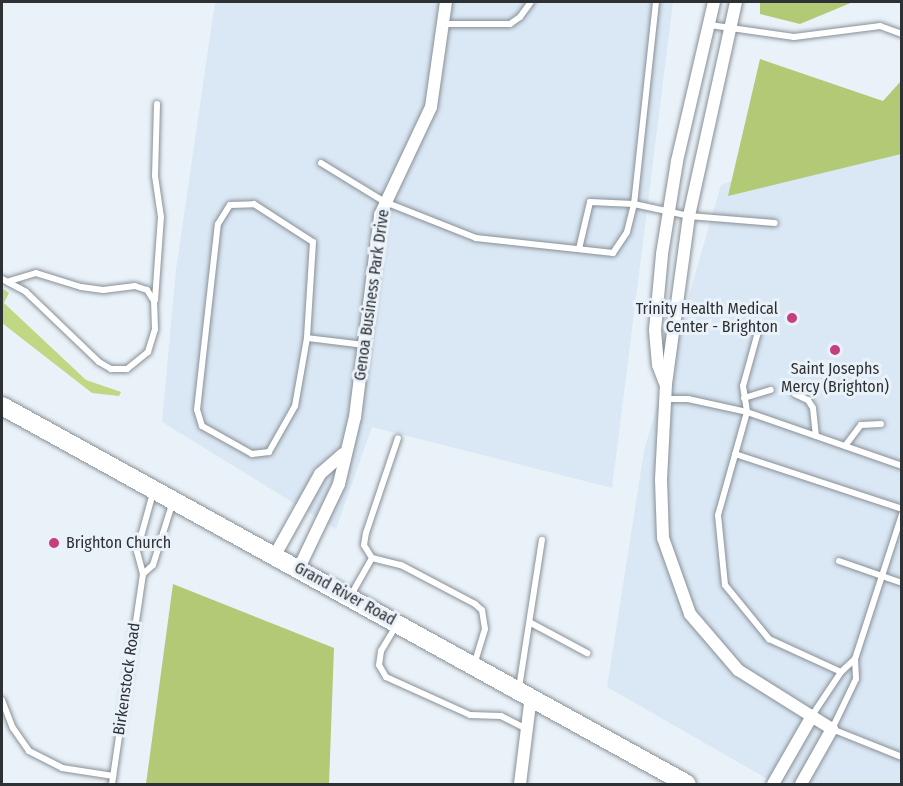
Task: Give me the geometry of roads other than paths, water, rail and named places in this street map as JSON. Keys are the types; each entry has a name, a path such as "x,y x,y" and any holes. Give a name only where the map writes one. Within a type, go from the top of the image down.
{"main road":[{"name":"Grand River Road","path":"2,406 525,692 687,784"}],"street":[{"name":"Genoa Business Park Drive","path":"299,568 339,484 343,454 355,417 380,215 431,107 446,2"},
{"path":"666,384 658,365 655,330 668,212 714,2"},
{"path":"736,2 689,216 666,384 661,480 663,538 690,614 738,670 832,729 801,784"},
{"path":"274,555 320,474 343,454"},
{"path":"520,784 526,729 525,692"},
{"path":"773,784 811,717"}],"lane":[{"path":"443,24 510,24 520,17 531,2"},
{"path":"321,163 385,202 476,238 614,253 627,232 634,204 656,2"},
{"path":"710,25 794,37 880,26 902,34"},
{"path":"2,279 10,281 99,362 111,369 127,369 148,352 155,329 154,301 161,217 155,176 157,104"},
{"path":"579,249 590,202 634,204 689,216 775,223"},
{"path":"254,204 313,242 307,338 295,406 269,452 252,454 202,426 197,410 218,224 230,205 254,204"},
{"path":"10,281 36,273 81,287 103,290 135,286 147,291 154,301"},
{"path":"758,332 742,386 747,412 718,515 725,585 769,639 841,672"},
{"path":"307,338 364,345"},
{"path":"744,398 771,390"},
{"path":"795,394 808,400 813,408 816,436"},
{"path":"665,399 688,399 747,412 902,466"},
{"path":"845,446 861,425 881,424"},
{"path":"398,438 364,545 372,558 401,565 482,610 485,629 474,664"},
{"path":"735,454 902,508"},
{"name":"Birkenstock Road","path":"112,784 143,574 137,551 154,489"},
{"name":"Birkenstock Road","path":"143,574 153,565 174,500"},
{"path":"902,514 855,659 856,679 832,729 902,757"},
{"path":"525,692 542,540"},
{"path":"350,596 372,558"},
{"path":"839,561 902,583"},
{"path":"398,623 381,651 379,665 386,676 470,715 501,716 526,729"},
{"path":"531,623 587,653"},
{"path":"811,717 841,672 855,659"},
{"path":"2,700 13,728 29,751 62,768 113,776"}],"place":[{"name":"Trinity Health Medical Center - Brighton","path":"792,318"},
{"name":"Saint Josephs Mercy (Brighton)","path":"835,350"},
{"name":"Brighton Church","path":"54,543"}]}
